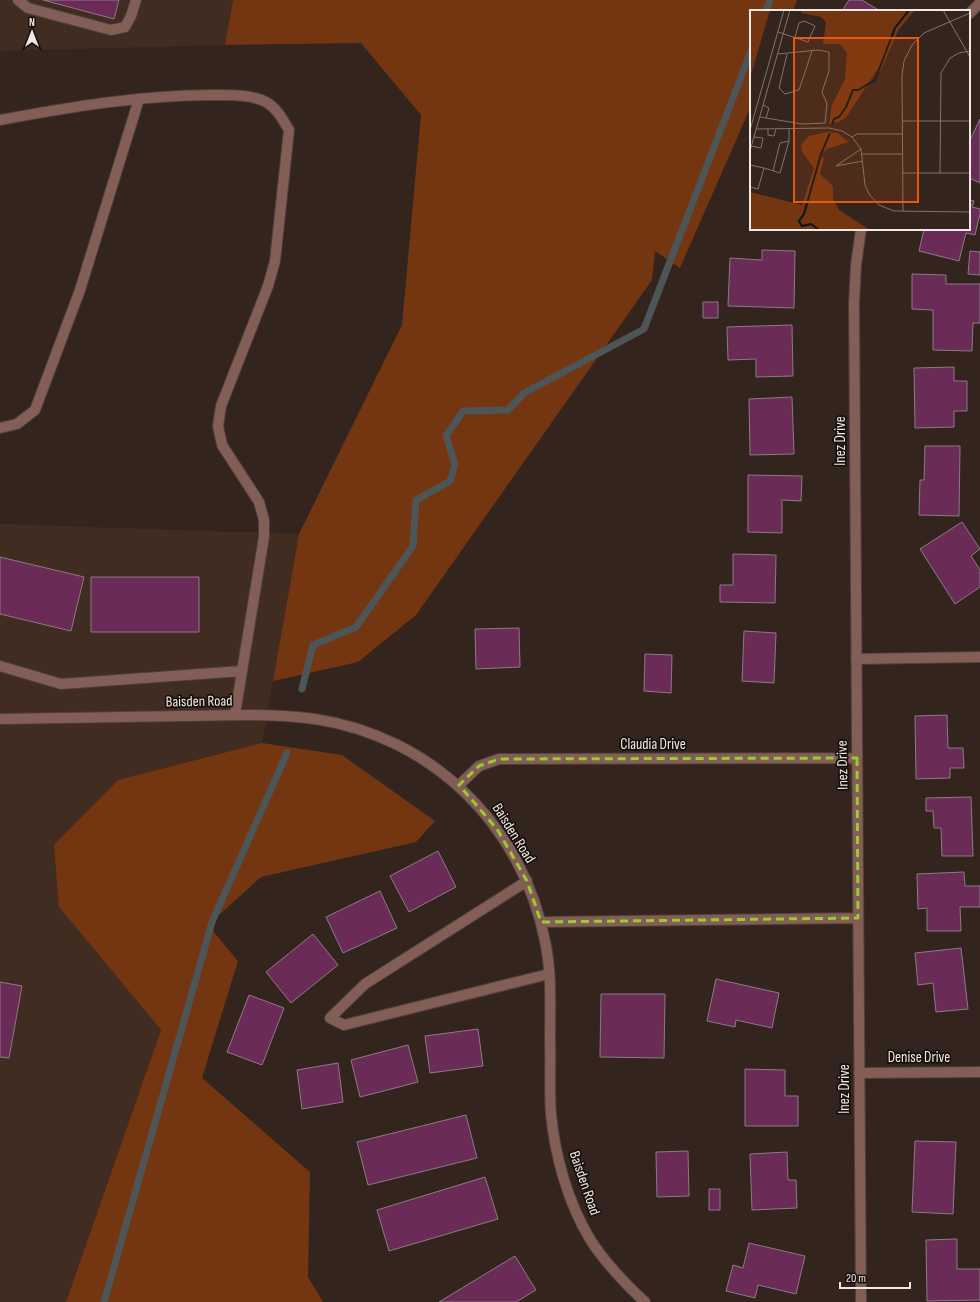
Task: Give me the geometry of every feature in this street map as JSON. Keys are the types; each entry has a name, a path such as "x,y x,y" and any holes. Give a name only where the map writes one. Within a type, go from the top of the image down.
{"street":[{"path":"18,0 28,8 111,30 124,27 131,16 136,0"},
{"path":"970,13 980,3"},
{"path":"0,120 139,98 188,95 251,97 267,102 280,114 289,130 275,261 268,286 221,406 218,426 222,444 259,502 264,520 264,537 235,715"},
{"path":"0,428 16,424 35,410 80,290 139,98"},
{"name":"Inez Drive","path":"860,1302 854,304 856,265 861,230"},
{"path":"856,659 980,658"},
{"path":"0,666 61,684 242,671"},
{"name":"Baisden Road","path":"0,719 235,715 315,719 348,726 381,736 416,754 458,785 482,809 497,829 527,881 541,922 549,974 551,1114 560,1167 574,1206 590,1239 622,1278 645,1302"},
{"name":"Claudia Drive","path":"458,785 479,766 499,759 857,758"},
{"path":"527,881 365,984 330,1018 344,1025 549,974"},
{"path":"541,922 858,918"},
{"name":"Denise Drive","path":"859,1073 980,1072"}],"highlighted area":[{"path":"857,758 858,918 541,922 527,881 497,829 459,785 479,766 499,759"}],"shaded area":[{"path":"0,0 233,0 225,45 0,51"},
{"path":"233,0 797,0 793,10 750,10 750,108 680,268 655,251 652,280 416,615 358,662 273,681 299,534 402,325 421,115 361,43 225,45"},
{"path":"0,524 299,534 262,743 118,780 59,907 161,1030 66,1302 0,1302"},
{"path":"262,743 342,755 435,821 416,842 261,877 208,925 238,961 202,1078 310,1172 308,1277 323,1302 66,1302 161,1030 59,907 54,845 118,780"}],"building":[{"path":"43,0 119,0 114,19"},
{"path":"849,0 862,0 878,10 843,10"},
{"path":"980,119 980,183 970,178 970,140"},
{"path":"970,200 974,201 972,207 980,209 975,235 966,233 959,261 919,251 924,230 970,230"},
{"path":"762,250 795,251 794,308 728,306 730,258 762,260"},
{"path":"970,251 980,252 980,275 968,274"},
{"path":"912,274 946,275 946,284 980,284 980,323 973,323 972,351 933,350 933,310 912,309"},
{"path":"703,302 718,302 718,318 703,318"},
{"path":"792,325 793,376 756,377 756,359 728,360 727,327"},
{"path":"954,367 954,381 967,381 967,411 954,411 954,427 915,428 914,368"},
{"path":"792,397 794,454 750,455 749,399"},
{"path":"925,446 960,446 959,516 919,515 920,480 924,480"},
{"path":"748,475 802,476 801,501 782,500 782,533 748,532"},
{"path":"962,522 980,549 971,556 980,570 980,587 955,604 920,549"},
{"path":"733,554 776,555 775,603 720,602 720,585 733,585"},
{"path":"0,557 84,577 71,631 0,614"},
{"path":"91,577 199,577 199,632 91,632"},
{"path":"519,628 520,667 476,669 475,629"},
{"path":"744,631 776,633 774,683 742,681"},
{"path":"645,654 672,655 671,693 644,691"},
{"path":"947,715 948,748 963,748 964,768 950,768 950,778 916,779 915,716"},
{"path":"971,797 973,856 942,856 941,828 934,828 933,811 926,811 926,798"},
{"path":"438,851 456,887 409,912 390,876"},
{"path":"964,872 965,886 980,886 980,907 960,907 961,931 927,931 927,908 918,909 917,874"},
{"path":"380,891 397,928 343,953 326,917"},
{"path":"313,934 338,965 291,1003 266,972"},
{"path":"961,948 968,1009 936,1012 933,983 918,985 915,953"},
{"path":"716,979 779,993 772,1028 736,1020 735,1027 707,1021"},
{"path":"0,982 22,986 9,1058 0,1057"},
{"path":"601,994 665,994 664,1058 600,1057"},
{"path":"249,995 284,1008 262,1065 227,1052"},
{"path":"478,1029 483,1066 430,1073 425,1036"},
{"path":"408,1045 418,1082 360,1097 351,1060"},
{"path":"338,1063 343,1102 302,1109 297,1070"},
{"path":"745,1069 785,1070 785,1096 798,1096 798,1126 745,1126"},
{"path":"466,1115 477,1158 368,1185 357,1142"},
{"path":"915,1141 956,1142 953,1214 912,1212"},
{"path":"688,1151 689,1196 657,1197 656,1152"},
{"path":"787,1152 788,1180 796,1180 797,1208 752,1210 750,1154"},
{"path":"485,1177 498,1219 389,1251 377,1210"},
{"path":"709,1189 720,1189 720,1210 709,1210"},
{"path":"957,1239 957,1269 980,1269 980,1300 927,1301 926,1240"},
{"path":"749,1243 805,1256 796,1294 758,1285 755,1298 726,1291 733,1265 743,1268"},
{"path":"515,1256 536,1290 516,1302 439,1302"}],"waterway":[{"path":"766,10 770,0"},
{"path":"302,689 313,645 356,627 413,546 416,500 450,481 455,464 446,436 463,411 508,410 524,393 644,329 750,54"},
{"path":"104,1302 212,922 287,753"}]}
